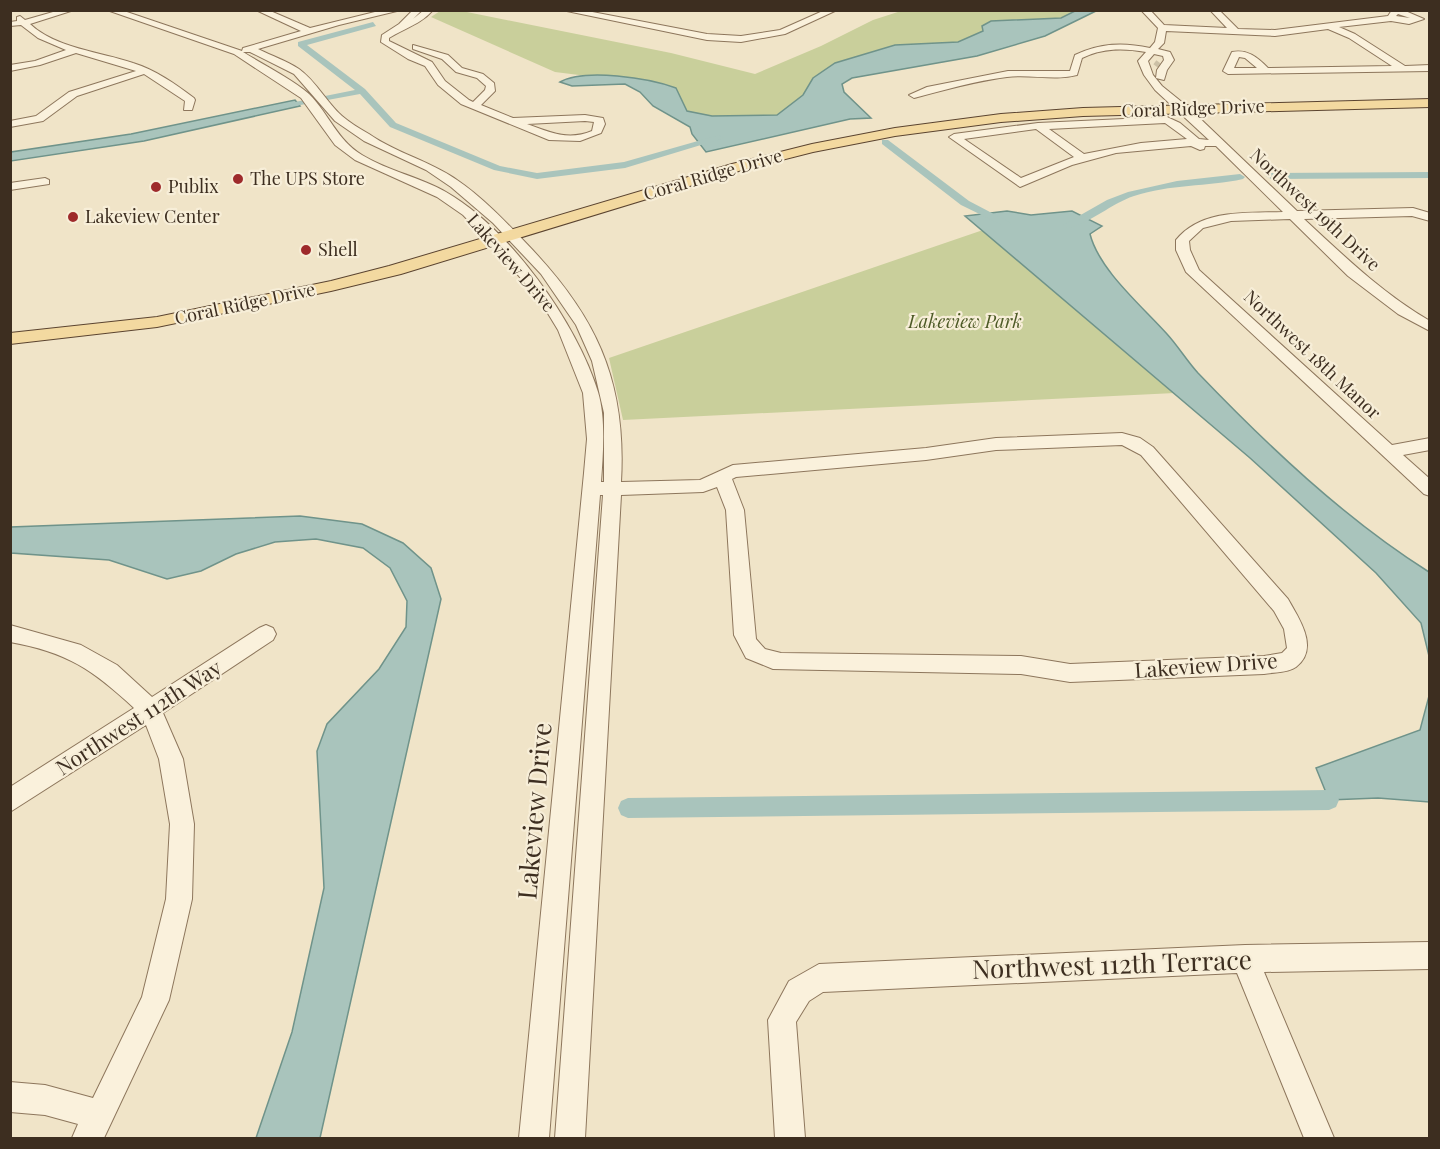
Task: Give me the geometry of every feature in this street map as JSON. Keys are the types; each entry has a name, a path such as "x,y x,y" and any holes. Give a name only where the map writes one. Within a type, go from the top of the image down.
{"main road":[{"name":"Coral Ridge Drive","path":"10,339 158,322 224,310 395,270 498,233 730,158 889,125 995,111 1181,104 1427,100"},
{"name":"Coral Ridge Drive","path":"10,326 70,321 224,297 323,276 498,233"}],"street":[{"path":"16,22 53,10"},
{"path":"16,22 61,10"},
{"path":"16,22 70,10"},
{"name":"Lakeview Drive","path":"111,10 227,48 239,48"},
{"name":"Lakeview Drive","path":"135,10 239,48 368,139 430,168 455,184 498,233 547,300 565,330 581,366 591,393 595,439 603,481 570,1138"},
{"path":"260,10 309,31"},
{"path":"239,48 299,27 372,10"},
{"path":"239,48 250,48 397,10"},
{"path":"418,10 402,26 385,38 385,42 429,64 437,78 465,102 554,138 566,140 588,137 596,133 600,124 598,120 585,118 513,121"},
{"path":"402,26 420,20 429,10"},
{"path":"566,10 707,38 741,39 782,32 833,10"},
{"path":"1145,10 1162,28 1175,37 1275,33 1329,26 1394,13"},
{"path":"1155,10 1175,37"},
{"path":"1214,10 1237,33"},
{"path":"16,22 41,37 145,71 167,82 190,100 188,108"},
{"path":"1329,26 1352,36 1404,69"},
{"path":"1162,28 1159,43 1143,61 1144,70 1154,84 1181,104"},
{"path":"393,32 396,40 440,54 459,70 480,76 491,85 490,91 475,105"},
{"path":"1175,37 1159,65 1161,78 1181,104"},
{"path":"1119,45 1128,38"},
{"path":"914,96 927,90 1008,74 1066,75 1074,73 1078,57 1095,49 1119,45 1167,54"},
{"name":"Lakeview Drive","path":"250,48 297,72 318,93 326,127 344,147 359,158 387,172 441,194 498,233 564,294 600,361 612,413 534,1138"},
{"path":"10,68 36,63 78,49"},
{"path":"421,60 440,54"},
{"path":"1161,78 1162,70 1169,60 1167,54"},
{"path":"1266,71 1430,68"},
{"path":"10,124 39,119 74,94 145,71"},
{"path":"447,87 475,75"},
{"name":"Northwest 19th Drive","path":"1181,104 1218,143 1375,291 1430,327"},
{"path":"1198,144 1178,125 1167,120 1038,126 954,137 1020,183 1081,157 1124,147 1198,144 1213,146 1218,143"},
{"path":"1038,126 1081,157"},
{"path":"10,187 45,182"},
{"path":"1293,215 1413,212 1427,216"},
{"name":"Northwest 18th Manor","path":"1293,215 1211,220 1199,225 1182,240 1183,250 1193,272 1430,490"},
{"name":"Lakeview Drive","path":"603,481 703,486 715,480 733,471 926,454 996,444 1122,439 1134,442 1147,451 1262,581 1281,605 1294,629 1298,650 1288,661 1264,664 1070,673 1021,665 781,662 761,658 750,651 744,635 735,510 715,480"},
{"path":"1387,452 1430,444"},
{"path":"10,633 74,651 109,671 151,710 171,759 183,824 179,899 155,1000 94,1127 45,1100 10,1097"},
{"name":"Northwest 112th Way","path":"10,801 266,634"},
{"name":"Northwest 112th Terrace","path":"790,1138 782,1020 799,991 819,978 1245,959 1430,955"},
{"path":"1245,959 1318,1138"}],"green space":[{"path":"440,11 462,11 671,53 755,74 821,46 873,20 901,11 1077,11 1063,18 993,21 965,47 816,81 796,126 699,120 627,81 555,72 431,17"},
{"name":"Lakeview Park","path":"983,230 1175,393 623,420 609,358"}],"water":[{"path":"1075,11 1096,11 1045,36 977,56 852,78 842,84 844,92 871,118 850,119 706,152 692,134 690,127 653,106 640,92 625,84 572,86 560,82 571,78 601,75 634,78 676,88 687,111 712,116 777,115 803,95 813,78 835,63 895,45 958,42 983,31 982,26 991,21 1061,18"},
{"path":"295,100 300,106 144,141 11,161 11,152 131,134"},
{"path":"1007,211 1031,215 1072,211 1102,226 1090,234 1102,261 1198,373 1279,454 1337,505 1429,572 1429,656 1421,623 1376,573 1250,458 965,216"},
{"path":"300,516 362,524 403,543 431,568 441,599 320,1138 256,1138 292,1032 324,888 317,751 327,724 379,669 406,627 407,601 390,568 363,548 316,539 275,542 236,554 201,571 167,579 109,560 11,553 11,527"},
{"path":"1429,696 1429,802 1378,798 1329,800 1316,768 1420,730"}],"waterway":[{"path":"362,91 301,44 373,24"},
{"path":"298,104 362,91"},
{"path":"362,91 393,125 497,168 537,176 625,165 719,138"},
{"path":"885,142 965,203 1006,223"},
{"path":"1271,176 1430,175"},
{"path":"1068,225 1081,221 1111,202 1132,194 1177,184 1240,177"},
{"path":"628,808 1329,800"}],"tunnel":[{"path":"1157,67 1160,63"}],"place":[{"name":"The UPS Store","path":"238,179"},
{"name":"Publix","path":"156,187"},
{"name":"Lakeview Center","path":"73,217"},
{"name":"Shell","path":"306,250"}]}
